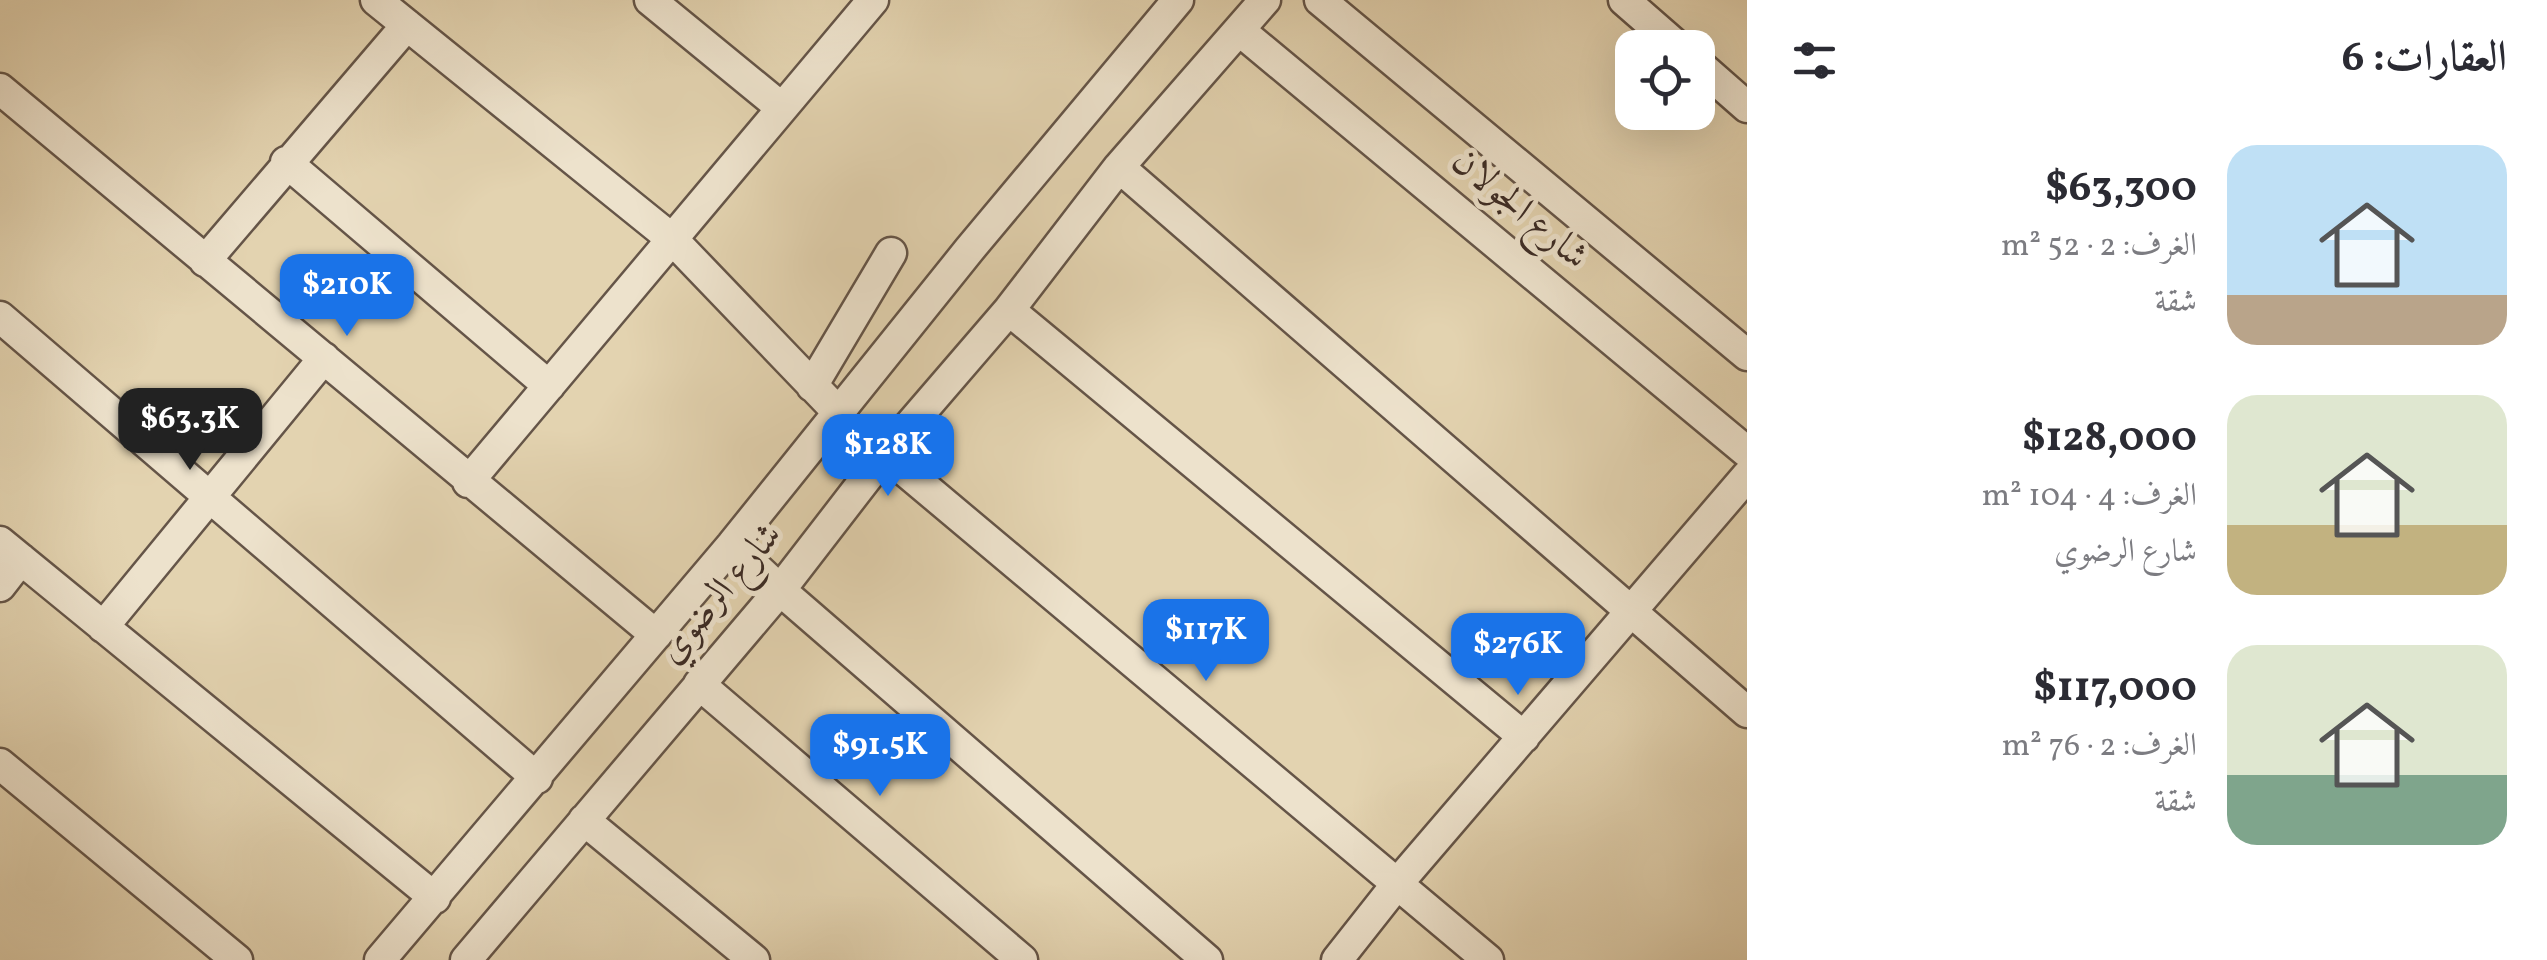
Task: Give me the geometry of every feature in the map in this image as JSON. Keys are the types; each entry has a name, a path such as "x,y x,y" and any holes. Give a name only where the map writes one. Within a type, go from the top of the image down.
{"street":[{"path":"376,0 672,239 840,414"},
{"path":"650,0 782,108"},
{"path":"468,482 873,0"},
{"name":"شارع الرضوي","path":"380,960 732,545 969,250 1178,0"},
{"name":"شارع الرضوي","path":"482,954 584,820 780,590 885,454 1008,310 1118,167 1265,0"},
{"name":"شارع الجولان","path":"1320,0 1741,337"},
{"path":"1624,0 1658,30"},
{"path":"205,261 406,24"},
{"name":"شارع الجولان","path":"1239,30 1747,452"},
{"path":"1715,79 1747,106"},
{"path":"0,88 656,635"},
{"path":"286,162 549,386"},
{"path":"1118,167 1747,712"},
{"path":"812,386 891,253"},
{"path":"1008,310 1524,737"},
{"path":"0,317 537,778"},
{"path":"103,626 324,358"},
{"path":"885,454 1488,960"},
{"path":"1337,960 1397,884 1747,476"},
{"path":"732,545 1206,960"},
{"path":"0,586 11,551 435,898"},
{"path":"699,684 1022,960"},
{"path":"0,764 237,960"},
{"path":"584,820 754,960"}]}
